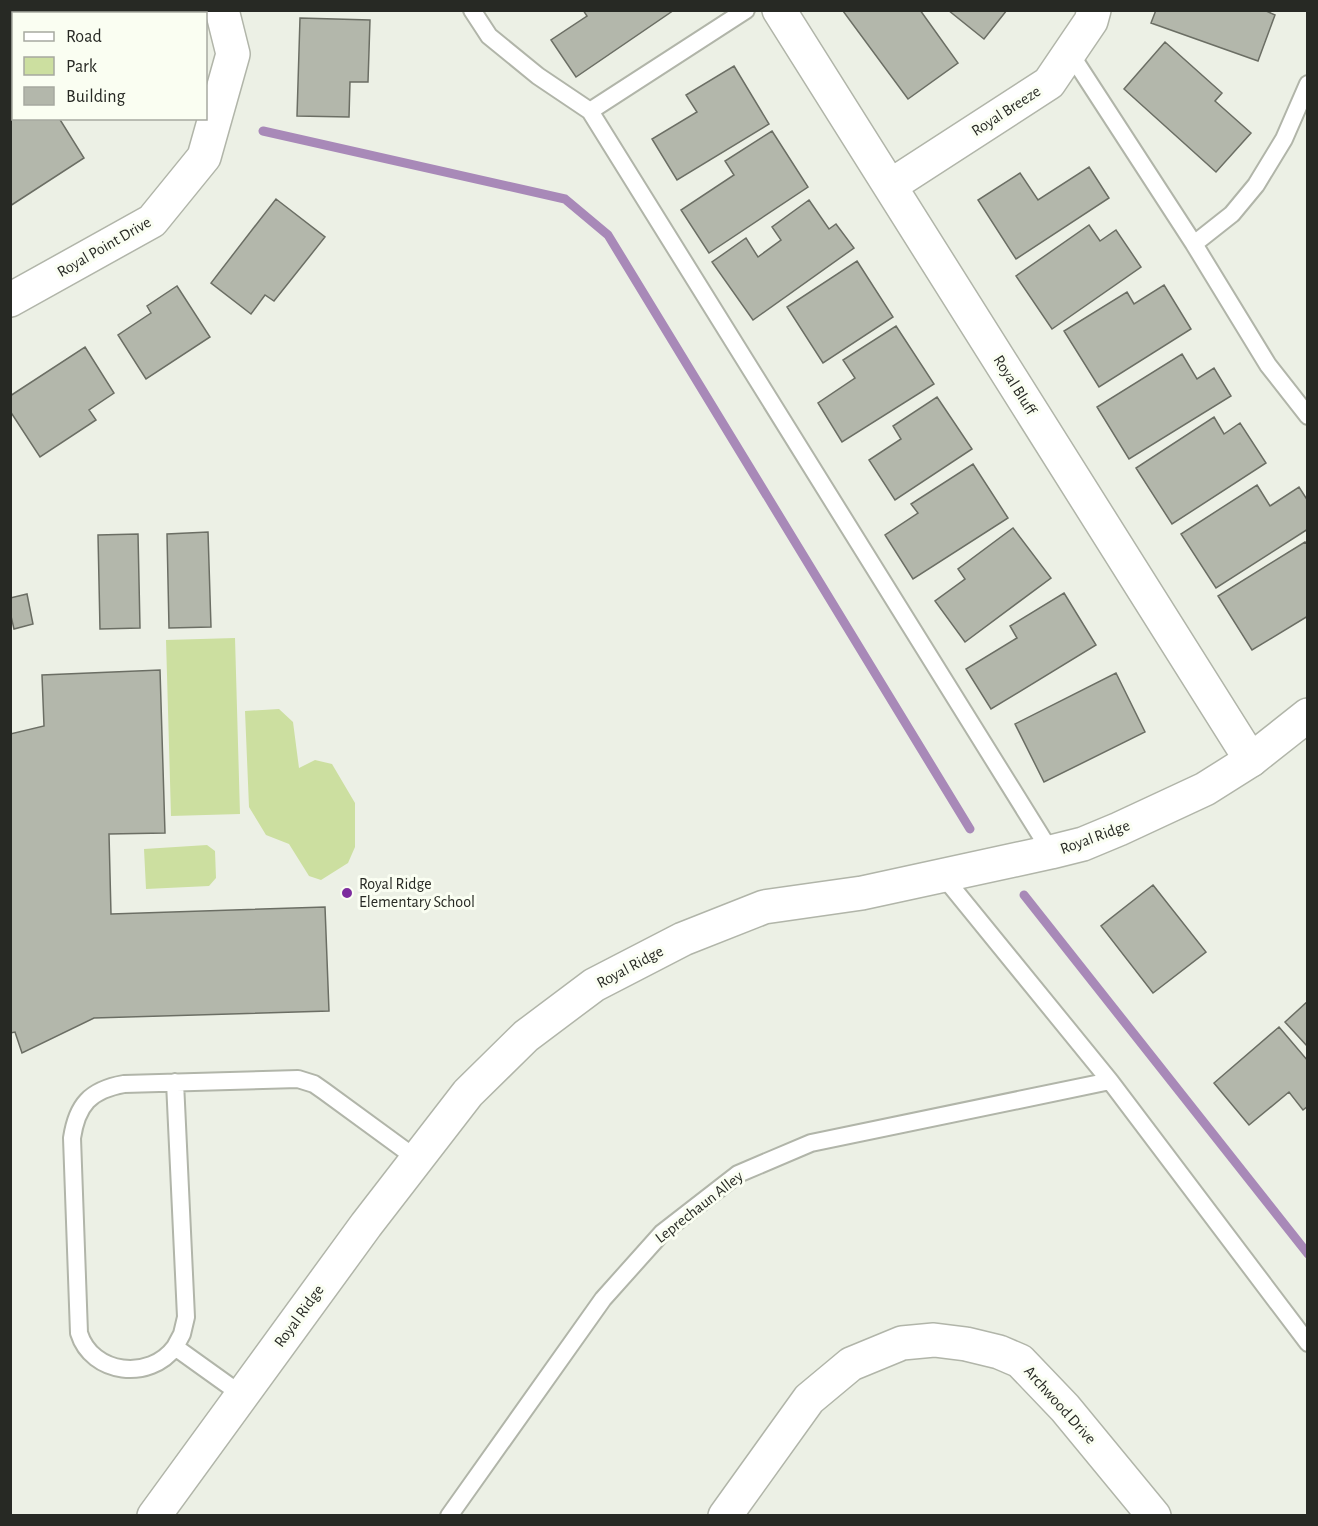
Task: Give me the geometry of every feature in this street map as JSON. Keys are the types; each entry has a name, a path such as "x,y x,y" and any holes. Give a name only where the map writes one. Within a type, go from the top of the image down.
{"street":[{"name":"Royal Point Drive","path":"10,300 152,221 204,157 232,54 222,10"},
{"name":"Royal Bluff","path":"779,10 1251,760"},
{"name":"Royal Breeze","path":"890,186 1049,83 1091,21 1094,10"},
{"name":"Royal Ridge","path":"154,1515 366,1225 468,1093 526,1035 594,984 682,939 764,908 943,876 1083,843 1205,789 1251,760 1308,715"},
{"name":"Archwood Drive","path":"725,1515 809,1399 851,1364 902,1343 934,1340 966,1344 999,1352 1020,1361 1065,1408 1155,1515"}],"lane":[{"path":"472,10 489,36 538,76 590,111 1051,852"},
{"path":"590,111 746,10"},
{"path":"1070,53 1194,244 1268,365 1308,416"},
{"path":"1194,244 1232,214 1256,185 1284,139 1308,84"},
{"path":"943,876 1110,1081 1308,1343"},
{"path":"175,1083 186,1317 182,1334 175,1347 159,1363 147,1367 116,1368 99,1360 82,1342 79,1333 72,1138 77,1114 98,1092 124,1084 289,1079 306,1081 324,1090 417,1159"},
{"name":"Leprechaun Alley","path":"448,1515 603,1299 662,1233 738,1174 811,1143 1110,1081"},
{"path":"175,1347 242,1395"}],"green space":[{"path":"235,638 240,814 171,816 166,640"},
{"path":"279,709 293,722 299,768 315,760 332,764 355,803 355,847 348,863 321,880 309,876 289,844 266,835 249,807 245,711"},
{"path":"207,845 215,851 216,878 209,886 146,889 144,849"}],"building":[{"path":"80,10 132,10 132,12 80,12"},
{"path":"583,10 674,10 576,77 551,40 587,16"},
{"path":"920,10 958,63 908,99 843,11"},
{"path":"948,10 1007,10 984,39"},
{"path":"1156,10 1264,10 1275,15 1258,61 1151,23"},
{"path":"300,18 370,20 368,82 350,82 349,117 297,116"},
{"path":"1165,42 1222,93 1215,101 1251,133 1216,172 1124,89"},
{"path":"734,66 769,124 677,180 652,139 697,112 686,95"},
{"path":"12,117 12,120 60,120 84,158 10,206 10,118"},
{"path":"772,131 808,187 709,253 681,210 734,175 725,161"},
{"path":"1089,167 1109,198 1016,259 978,200 1020,173 1038,200"},
{"path":"276,199 325,237 274,301 265,295 251,314 211,283"},
{"path":"809,200 829,229 836,224 854,248 753,320 712,262 746,238 758,257 781,240 772,227"},
{"path":"1089,225 1100,241 1116,230 1141,267 1052,329 1016,276"},
{"path":"857,261 893,317 823,363 787,307"},
{"path":"1164,285 1191,329 1099,387 1064,331 1127,292 1134,304"},
{"path":"177,286 210,337 146,379 118,335 151,313 147,306"},
{"path":"896,326 934,384 842,442 818,403 855,378 843,360"},
{"path":"85,347 114,393 89,410 96,420 40,457 10,411 10,396"},
{"path":"1182,354 1197,379 1214,368 1231,396 1129,459 1097,407"},
{"path":"937,397 972,449 895,500 869,460 901,439 893,426"},
{"path":"1214,417 1224,434 1240,423 1266,463 1172,524 1136,468"},
{"path":"973,464 1008,518 913,579 885,535 918,513 911,504"},
{"path":"1257,485 1270,506 1299,487 1308,501 1308,529 1216,588 1181,534"},
{"path":"1013,528 1051,578 965,642 935,601 965,579 958,569"},
{"path":"208,532 211,627 169,628 167,534"},
{"path":"138,534 140,628 100,629 98,535"},
{"path":"1305,542 1308,545 1308,616 1252,650 1218,596"},
{"path":"1064,593 1096,645 991,709 966,669 1017,638 1010,626"},
{"path":"27,594 33,624 14,629 10,598"},
{"path":"160,670 165,833 109,834 111,914 325,907 329,1011 94,1018 22,1053 15,1032 10,1033 10,734 44,726 42,675"},
{"path":"1116,673 1145,732 1044,782 1015,724"},
{"path":"1153,885 1206,952 1153,993 1101,926"},
{"path":"1308,1001 1308,1047 1285,1022"},
{"path":"1279,1027 1308,1061 1308,1106 1303,1110 1289,1092 1249,1125 1214,1083"}],"waterway":[{"path":"263,131 565,199 608,235 970,829"},
{"path":"1024,895 1308,1254"}],"place":[{"name":"Royal Ridge Elementary School","path":"347,893"}]}
